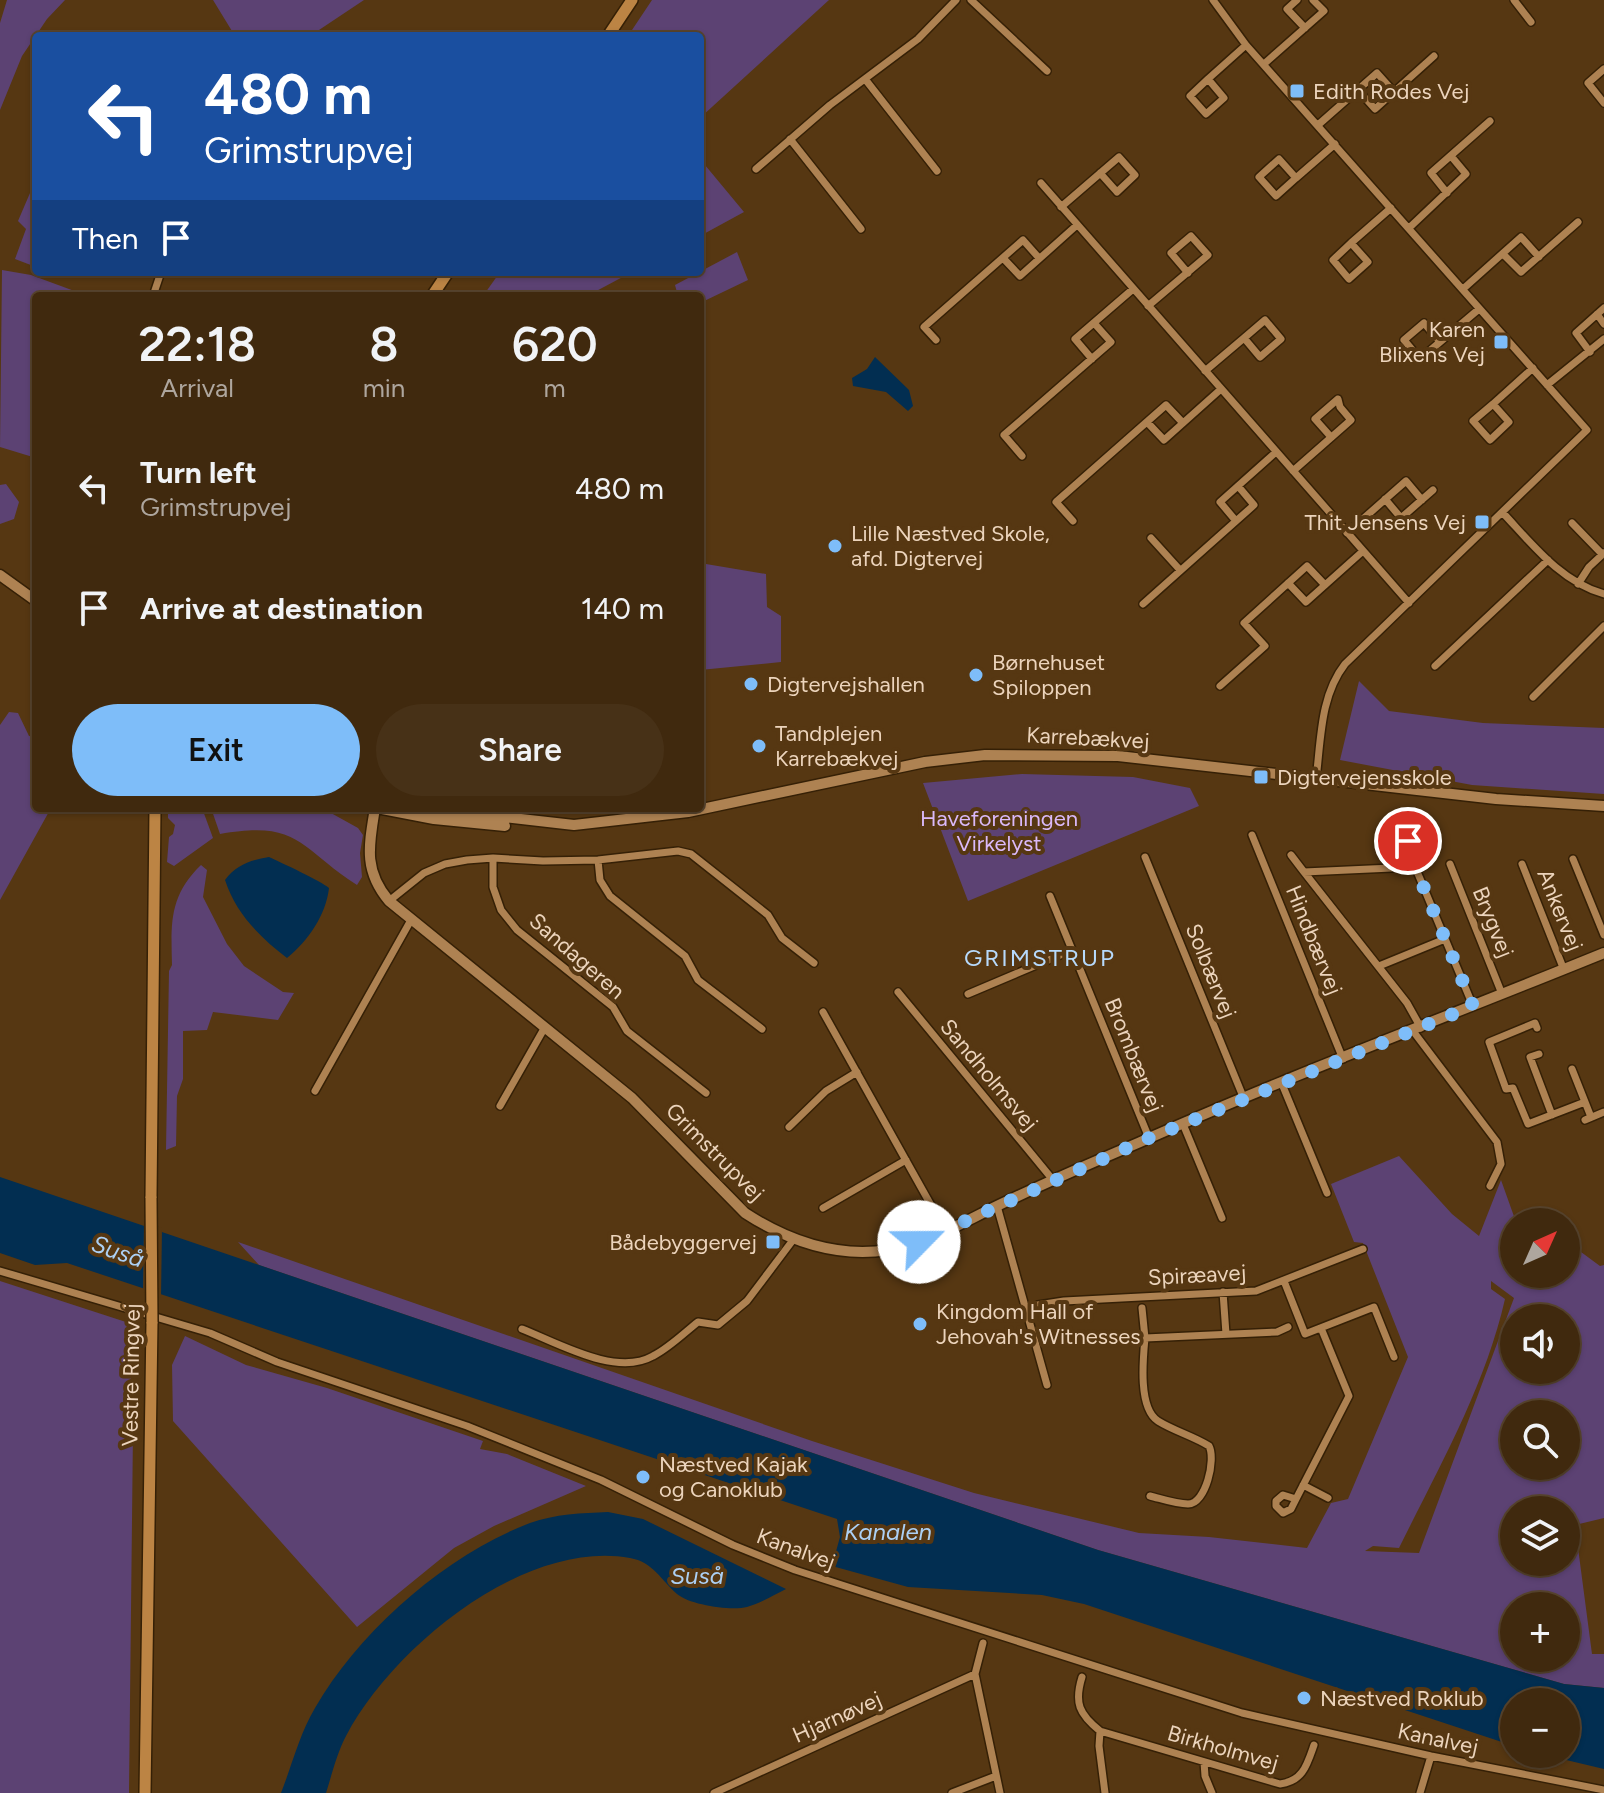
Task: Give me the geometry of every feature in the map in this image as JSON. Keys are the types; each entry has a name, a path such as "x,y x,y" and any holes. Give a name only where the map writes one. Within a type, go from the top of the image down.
{"main road":[{"path":"611,32 632,0"},
{"name":"Vestre Ringvej","path":"145,1793 155,812"}],"street":[{"path":"756,169 918,39 956,0"},
{"path":"971,0 1047,71"},
{"path":"1213,0 1246,45 1587,430 1335,676 1324,712 1316,779"},
{"path":"1297,0 1287,9 1305,28"},
{"path":"1264,64 1324,11 1313,0"},
{"path":"1514,0 1531,22"},
{"path":"1208,79 1224,98 1206,114 1190,96 1208,79 1246,45"},
{"path":"1358,90 1375,109 1434,56"},
{"path":"1604,69 1588,83 1604,103"},
{"path":"1318,125 1377,73 1394,92"},
{"path":"865,79 937,171"},
{"path":"1447,193 1431,173 1490,121"},
{"path":"790,139 861,229"},
{"path":"1296,178 1279,159 1259,177 1276,196 1335,144"},
{"path":"1409,228 1466,174 1451,156"},
{"path":"1061,207 1100,173 1119,157 1135,175 1117,192 1100,173"},
{"path":"1041,183 1409,603"},
{"path":"1351,243 1368,262 1349,279 1333,260 1351,243 1391,208"},
{"path":"1503,254 1521,272 1578,222"},
{"path":"1003,258 1020,276 1077,225"},
{"path":"1148,306 1188,273 1208,255 1191,236 1171,253 1188,273"},
{"path":"1463,289 1521,237 1539,257"},
{"path":"936,340 924,327 1023,240 1039,258"},
{"path":"1092,359 1075,339 1133,289"},
{"path":"1590,352 1576,333 1604,308"},
{"path":"1440,342 1424,323 1404,340 1420,359 1479,309"},
{"path":"1597,314 1604,324"},
{"path":"1205,371 1265,320 1281,339 1260,357 1244,338"},
{"path":"1022,456 1004,435 1111,342 1094,323"},
{"path":"1547,385 1604,339"},
{"path":"1490,440 1473,421 1533,368"},
{"path":"1147,422 1164,440 1221,389"},
{"path":"1293,471 1351,420 1340,407 1338,399 1315,419 1331,437"},
{"path":"1481,447 1509,422 1493,404"},
{"path":"1073,521 1056,502 1166,405 1183,423"},
{"path":"1236,521 1220,502 1276,452"},
{"path":"1347,533 1406,481 1422,500"},
{"path":"1143,604 1254,505 1238,486"},
{"path":"1385,499 1401,518 1433,490"},
{"path":"1503,513 1548,560 1578,584 1604,594"},
{"path":"1572,523 1603,553 1578,584"},
{"path":"1151,538 1180,570"},
{"path":"1288,583 1306,602 1363,551"},
{"path":"1435,666 1548,560"},
{"path":"1220,686 1265,646 1244,623 1307,566 1325,585"},
{"path":"0,575 32,598"},
{"path":"1533,697 1604,626"},
{"name":"Karrebækvej","path":"704,809 925,762 985,755 1118,756 1496,799 1604,806"},
{"name":"Grimstrupvej","path":"375,812 369,842 372,872 378,888 389,901 632,1098 745,1213 793,1240 820,1248 861,1252 888,1250 946,1232 1149,1138 1604,953"},
{"name":"Karrebækvej","path":"397,812 506,826 574,825 688,812"},
{"name":"Karrebækvej","path":"453,812 574,825"},
{"name":"Hindbærvej","path":"1252,835 1343,1059"},
{"path":"1408,841 1411,857 1473,1006"},
{"path":"389,901 424,873 467,860 598,860 678,851 691,854 768,915 782,938 814,963"},
{"path":"1291,855 1407,1003 1417,1030 1497,1142 1501,1164 1490,1186"},
{"name":"Solbærvej","path":"1145,857 1244,1099"},
{"path":"1304,872 1392,868 1411,857"},
{"name":"Sandageren","path":"493,858 493,887 501,910 517,930 613,1007 627,1031 706,1093"},
{"path":"1573,859 1604,935"},
{"path":"598,860 600,880 610,896 685,956 698,980 762,1029"},
{"name":"Brygvej","path":"1450,864 1502,994"},
{"name":"Ankervej","path":"1522,864 1564,970"},
{"name":"Brombærvej","path":"1050,896 1149,1138"},
{"path":"315,1091 411,920"},
{"path":"1379,966 1445,939"},
{"path":"968,994 1072,950"},
{"name":"Sandholmsvej","path":"898,992 1053,1180"},
{"path":"823,1012 946,1232"},
{"path":"1537,1028 1535,1023 1489,1042 1506,1089 1513,1088 1528,1124 1585,1102"},
{"path":"500,1106 545,1027"},
{"path":"1539,1054 1530,1057 1552,1115"},
{"path":"1572,1069 1588,1118 1604,1112"},
{"path":"789,1127 826,1091 857,1072"},
{"path":"1282,1084 1327,1193"},
{"path":"1183,1124 1222,1218"},
{"path":"823,1208 906,1160"},
{"path":"997,1206 1047,1385"},
{"path":"522,1329 609,1363 632,1364 653,1356 698,1322 718,1325 747,1301 793,1240"},
{"name":"Spiræavej","path":"1025,1307 1064,1301 1256,1291 1363,1249"},
{"name":"Kanalvej","path":"0,1271 210,1333 277,1362 467,1426 601,1480 733,1545 795,1570 1242,1713 1431,1756 1604,1790"},
{"path":"1284,1281 1305,1334 1374,1307 1394,1357"},
{"path":"1223,1292 1226,1334"},
{"path":"1142,1308 1145,1404 1150,1415 1209,1446 1213,1459 1201,1497 1196,1502 1188,1504 1150,1496"},
{"path":"1145,1338 1277,1332 1288,1327"},
{"path":"1296,1499 1349,1396 1321,1328"},
{"path":"1303,1485 1328,1498"},
{"path":"983,1643 975,1674 1000,1793"},
{"name":"Hjarnøvej","path":"714,1793 975,1674"},
{"path":"1082,1677 1077,1703 1100,1731 1105,1793"},
{"name":"Birkholmvej","path":"1100,1731 1280,1784 1290,1783 1305,1771 1314,1745"},
{"path":"1420,1793 1431,1756"},
{"path":"1204,1762 1205,1776 1212,1793"},
{"path":"952,1793 996,1776"}],"green space":[{"path":"7,0 65,0 38,32 32,32 32,41 22,56 0,110 0,23"},
{"path":"213,0 364,0 316,32 233,32"},
{"path":"652,0 829,0 704,114 704,32 632,30"},
{"path":"704,164 744,212 704,234"},
{"path":"32,191 32,265 15,259 26,229 18,221"},
{"path":"737,252 748,280 704,301 704,292 677,292 675,285 692,276 704,276 704,270"},
{"path":"2,270 31,275 77,292 32,292 32,457 0,447"},
{"path":"497,276 624,276 594,292 486,292"},
{"path":"6,484 19,502 14,519 0,524 0,485"},
{"path":"704,564 766,574 767,607 781,616 781,662 704,670"},
{"path":"1359,681 1389,711 1483,723 1604,728 1604,794 1472,785 1340,760"},
{"path":"9,712 18,713 32,736 32,812 49,812 0,900 0,725"},
{"name":"Haveforeningen Virkelyst","path":"1022,774 1133,777 1190,788 1199,806 968,901 923,783"},
{"path":"168,812 203,812 213,838 174,866 167,862 169,837 175,825 168,818"},
{"path":"212,812 329,812 358,828 363,835 360,853 362,877 357,885 309,848 283,834 246,831 220,834"},
{"path":"201,865 207,870 203,897 227,944 244,966 283,992 294,993 278,1020 213,1012 207,1030 183,1031 183,1079 177,1096 176,1146 166,1150 172,923 177,899"},
{"path":"1399,1156 1452,1214 1479,1236 1501,1180 1511,1208 1500,1208 1500,1288 1491,1281 1491,1289 1505,1299 1504,1304 1500,1304 1496,1332 1473,1395 1399,1548 1373,1546 1365,1551 1419,1553 1500,1336 1500,1384 1580,1384 1580,1304 1512,1304 1514,1298 1500,1288 1580,1288 1581,1252 1600,1266 1604,1265 1604,1518 1580,1524 1580,1496 1500,1496 1500,1576 1580,1576 1580,1563 1592,1654 1604,1654 1604,1688 1564,1684 1522,1672 1580,1672 1580,1592 1500,1592 1500,1666 1098,1550 259,1265 238,1242 812,1441 974,1493 1139,1533 1307,1548 1331,1503 1348,1499 1408,1357 1363,1243 1354,1242 1331,1184"},
{"path":"0,1281 129,1323 133,1430 129,1793 0,1793"},
{"path":"185,1336 246,1365 327,1388 483,1441 480,1449 507,1454 586,1486 494,1526 454,1548 357,1627 173,1421 172,1365"}],"water":[{"path":"875,357 909,390 913,406 908,411 886,392 853,386 852,378 867,369"},
{"path":"269,857 329,888 315,927 287,958 250,924 225,880 244,864"},
{"name":"Kanalen","path":"0,1177 1098,1550 1500,1666 1500,1672 1522,1672 1564,1684 1604,1688 1604,1769 1580,1763 1580,1688 1500,1688 1500,1741 1084,1604 1042,1595 908,1587 832,1566 840,1537 837,1519 67,1263 35,1265 0,1253"},
{"name":"Suså","path":"608,1512 643,1519 786,1589 747,1607 721,1608 683,1598 651,1567 630,1558 589,1557 547,1565 506,1583 466,1607 428,1636 395,1668 367,1702 346,1736 326,1793 281,1793 315,1708 356,1651 408,1598 467,1554 530,1523 559,1516"}],"pier":[{"path":"144,1222 162,1228 161,1298 143,1292"}],"place":[{"name":"Edith Rodes Vej","path":"1297,91"},
{"name":"Karen Blixens Vej","path":"1501,342"},
{"name":"Thit Jensens Vej","path":"1482,522"},
{"name":"Lille Næstved Skole, afd. Digtervej","path":"835,546"},
{"name":"Børnehuset Spiloppen","path":"976,675"},
{"name":"Digtervejshallen","path":"751,684"},
{"name":"Tandplejen Karrebækvej","path":"759,746"},
{"name":"Digtervejensskole","path":"1261,777"},
{"name":"Bådebyggervej","path":"773,1242"},
{"name":"Kingdom Hall of Jehovah's Witnesses","path":"920,1324"},
{"name":"Næstved Kajak og Canoklub","path":"643,1477"},
{"name":"Næstved Roklub","path":"1304,1698"}],"district":[{"name":"GRIMSTRUP","path":"1040,957"}],"route":[{"path":"919,1242 1149,1138 1473,1006 1411,857 1408,841"}]}
